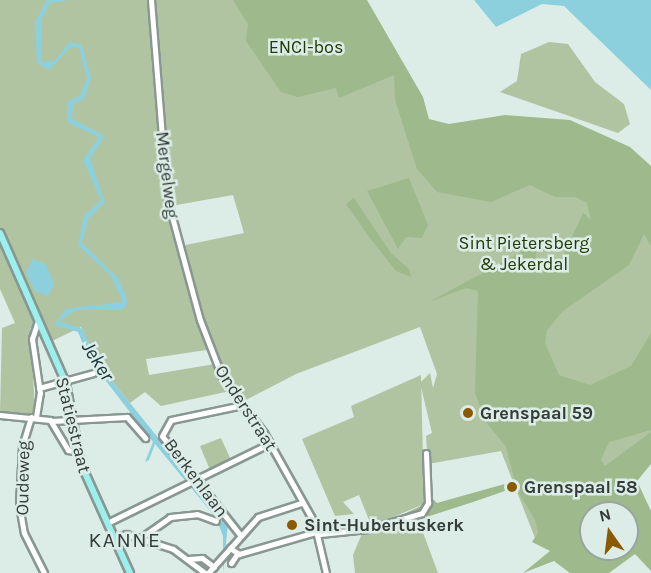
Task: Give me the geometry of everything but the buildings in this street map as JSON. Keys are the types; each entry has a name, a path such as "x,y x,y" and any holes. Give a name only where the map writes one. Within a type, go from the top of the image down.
{"main road":[{"name":"Statiestraat","path":"0,233 66,383 75,418 79,452 130,573"}],"street":[{"name":"Mergelweg","path":"152,0 167,198 209,345"},
{"name":"Oudeweg","path":"38,321 32,346 39,388 33,417 21,447 19,505 24,533 44,573"},
{"name":"Onderstraat","path":"209,345 242,405 270,443 319,532"},
{"path":"39,388 66,383 93,373"},
{"name":"Berkenlaan","path":"241,536 164,441 165,424 242,405"},
{"path":"0,415 52,421 127,417 145,438"},
{"path":"52,421 68,450 79,452"},
{"path":"107,523 270,443"},
{"path":"228,550 237,554 319,532 368,529 422,513 428,503 426,453"},
{"path":"115,538 126,534 188,559 207,573 263,514 302,503"},
{"path":"139,539 170,517 197,514 216,521"},
{"path":"319,532 326,573"},
{"path":"231,563 237,554"},
{"path":"188,559 202,558 214,567"}],"green space":[{"name":"Sint Pietersberg & Jekerdal","path":"0,0 361,0 427,146 651,194 651,462 605,501 579,501 579,518 535,538 501,451 428,464 426,436 432,433 420,383 430,373 433,388 437,374 420,327 296,374 242,402 213,349 146,359 149,375 215,364 230,391 161,406 145,392 130,403 96,361 81,327 50,342 38,316 30,329 35,408 32,415 0,413 2,328 15,323 0,289","holes":["233,195 244,233 181,246 171,206"]},
{"name":"ENCI-bos","path":"233,0 367,0 423,97 429,119 449,124 505,115 570,120 630,147 651,166 651,246 644,234 629,265 563,311 547,330 545,343 559,375 590,385 631,366 651,333 651,430 609,442 601,460 605,466 651,432 651,464 637,481 651,511 651,571 639,558 639,501 579,501 579,561 625,561 609,573 570,573 554,561 523,573 550,551 532,542 538,533 535,520 517,490 506,447 486,422 475,393 478,291 466,288 429,302 538,243 533,271 542,274 562,259 583,213 591,220 587,203 575,197 555,197 530,185 491,202 437,192 417,169 395,100 394,75 339,98 336,88 298,97 281,92 246,41 248,24"},
{"path":"549,42 568,44 595,82 624,104 630,124 618,133 500,92 517,81 521,54"},
{"path":"409,178 428,225 422,238 406,237 398,249 367,191"},
{"path":"354,198 391,253 409,269 411,277 396,271 370,238 346,204"},
{"path":"421,375 424,504 386,520 369,520 359,495 343,502 354,514 335,516 302,439 354,417 351,406"},
{"path":"221,438 231,460 210,470 200,446"},
{"path":"512,482 514,488 473,502 377,533 368,531 423,505 427,493 437,503"},
{"path":"418,519 438,573 355,573 353,555 363,531 377,533"}],"water":[{"path":"47,0 69,0 50,3 42,18 41,62 54,61 70,42 82,45 91,78 84,99 73,104 72,119 105,136 90,158 105,202 88,219 82,243 118,278 128,301 123,310 76,310 59,321 83,329 96,361 228,524 223,573 223,536 216,518 155,444 149,460 145,462 153,442 89,359 78,332 54,325 66,309 123,302 111,276 78,245 84,216 101,200 83,160 99,137 67,122 67,102 80,96 87,78 79,48 71,47 49,70 37,63 35,22"},
{"path":"474,0 651,0 651,90 564,6 542,4 496,27"},
{"path":"33,259 46,264 54,284 48,296 35,291 26,272"}],"place":[{"name":"Grenspaal 59","path":"468,413"},
{"name":"Grenspaal 58","path":"512,487"},
{"name":"Sint-Hubertuskerk","path":"292,525"}],"district":[{"name":"KANNE","path":"125,540"}],"water label":[{"name":"Jeker","path":"98,361"}]}
